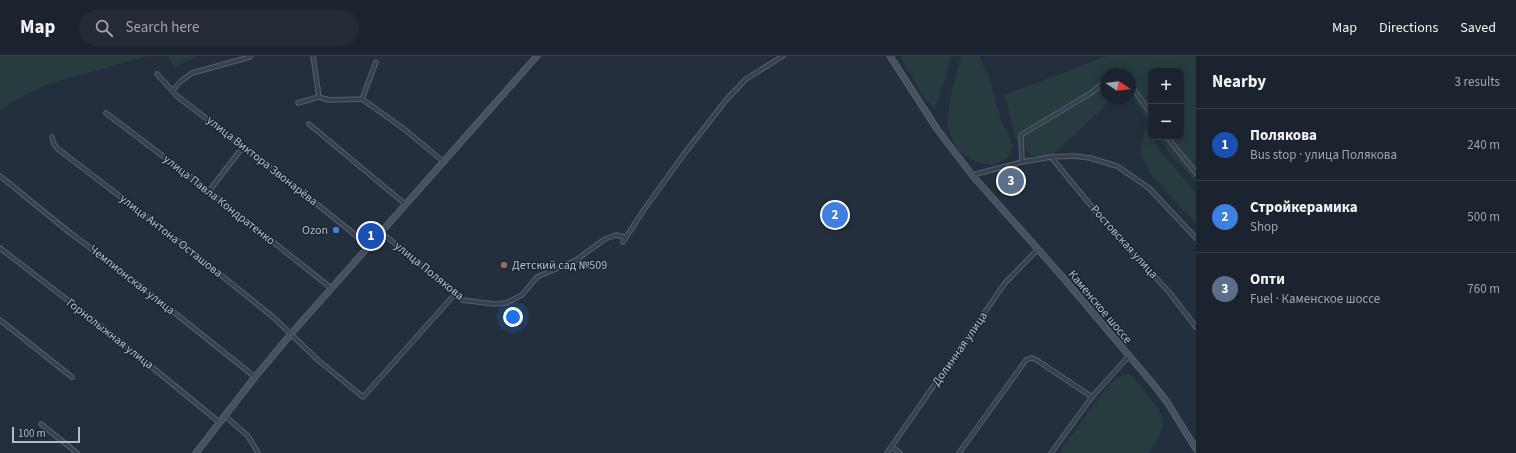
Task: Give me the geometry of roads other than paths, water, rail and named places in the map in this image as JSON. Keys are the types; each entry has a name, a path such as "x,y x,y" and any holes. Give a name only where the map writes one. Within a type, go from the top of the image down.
{"street":[{"path":"314,56 319,97"},
{"path":"196,453 219,422 291,334 537,56"},
{"path":"623,242 684,154 727,99 746,79 783,56"},
{"name":"Каменское шоссе","path":"890,56 937,129 972,175 981,183 1038,249 1167,402 1196,449"},
{"path":"172,91 181,81 192,73 250,57"},
{"path":"362,99 376,62"},
{"name":"улица Виктора Звонарёва","path":"157,74 177,96 245,147 348,229 367,248"},
{"path":"1022,162 1021,135 1091,93 1100,86"},
{"path":"1136,93 1148,110"},
{"path":"298,103 319,97 329,100 362,99 404,128 444,162"},
{"name":"улица Павла Кондратенко","path":"106,113 209,191 331,288"},
{"path":"309,124 405,204"},
{"name":"улица Антона Осташова","path":"52,137 54,144 58,149 187,248 272,317 318,360 363,397 455,294"},
{"path":"1169,140 1196,173"},
{"path":"209,191 239,152 245,147"},
{"path":"972,175 1022,162 1051,157 1074,156 1090,158 1117,166 1149,188 1196,238"},
{"name":"Ростовская улица","path":"1051,157 1102,219 1169,292 1196,327"},
{"name":"Чемпионская улица","path":"0,176 255,377"},
{"name":"улица Полякова","path":"381,232 462,300 494,304 506,303 522,295 537,278 576,260 605,239 616,234 626,237"},
{"name":"Горнолыжная улица","path":"0,248 109,332 219,422"},
{"name":"Долинная улица","path":"887,453 1005,283 1038,249"},
{"path":"0,320 72,377"},
{"path":"1051,453 1092,397 1128,357"},
{"path":"959,453 1026,360 1031,358 1034,359 1092,397"},
{"path":"225,416 248,436 258,453"},
{"path":"41,424 77,453"},
{"path":"892,447 900,453"}],"place":[{"name":"Опти","path":"1011,181"},
{"name":"Стройкерамика","path":"835,215"},
{"name":"Ozon","path":"336,230"},
{"name":"Полякова","path":"371,236"},
{"name":"Детский сад №509","path":"504,265"}]}
